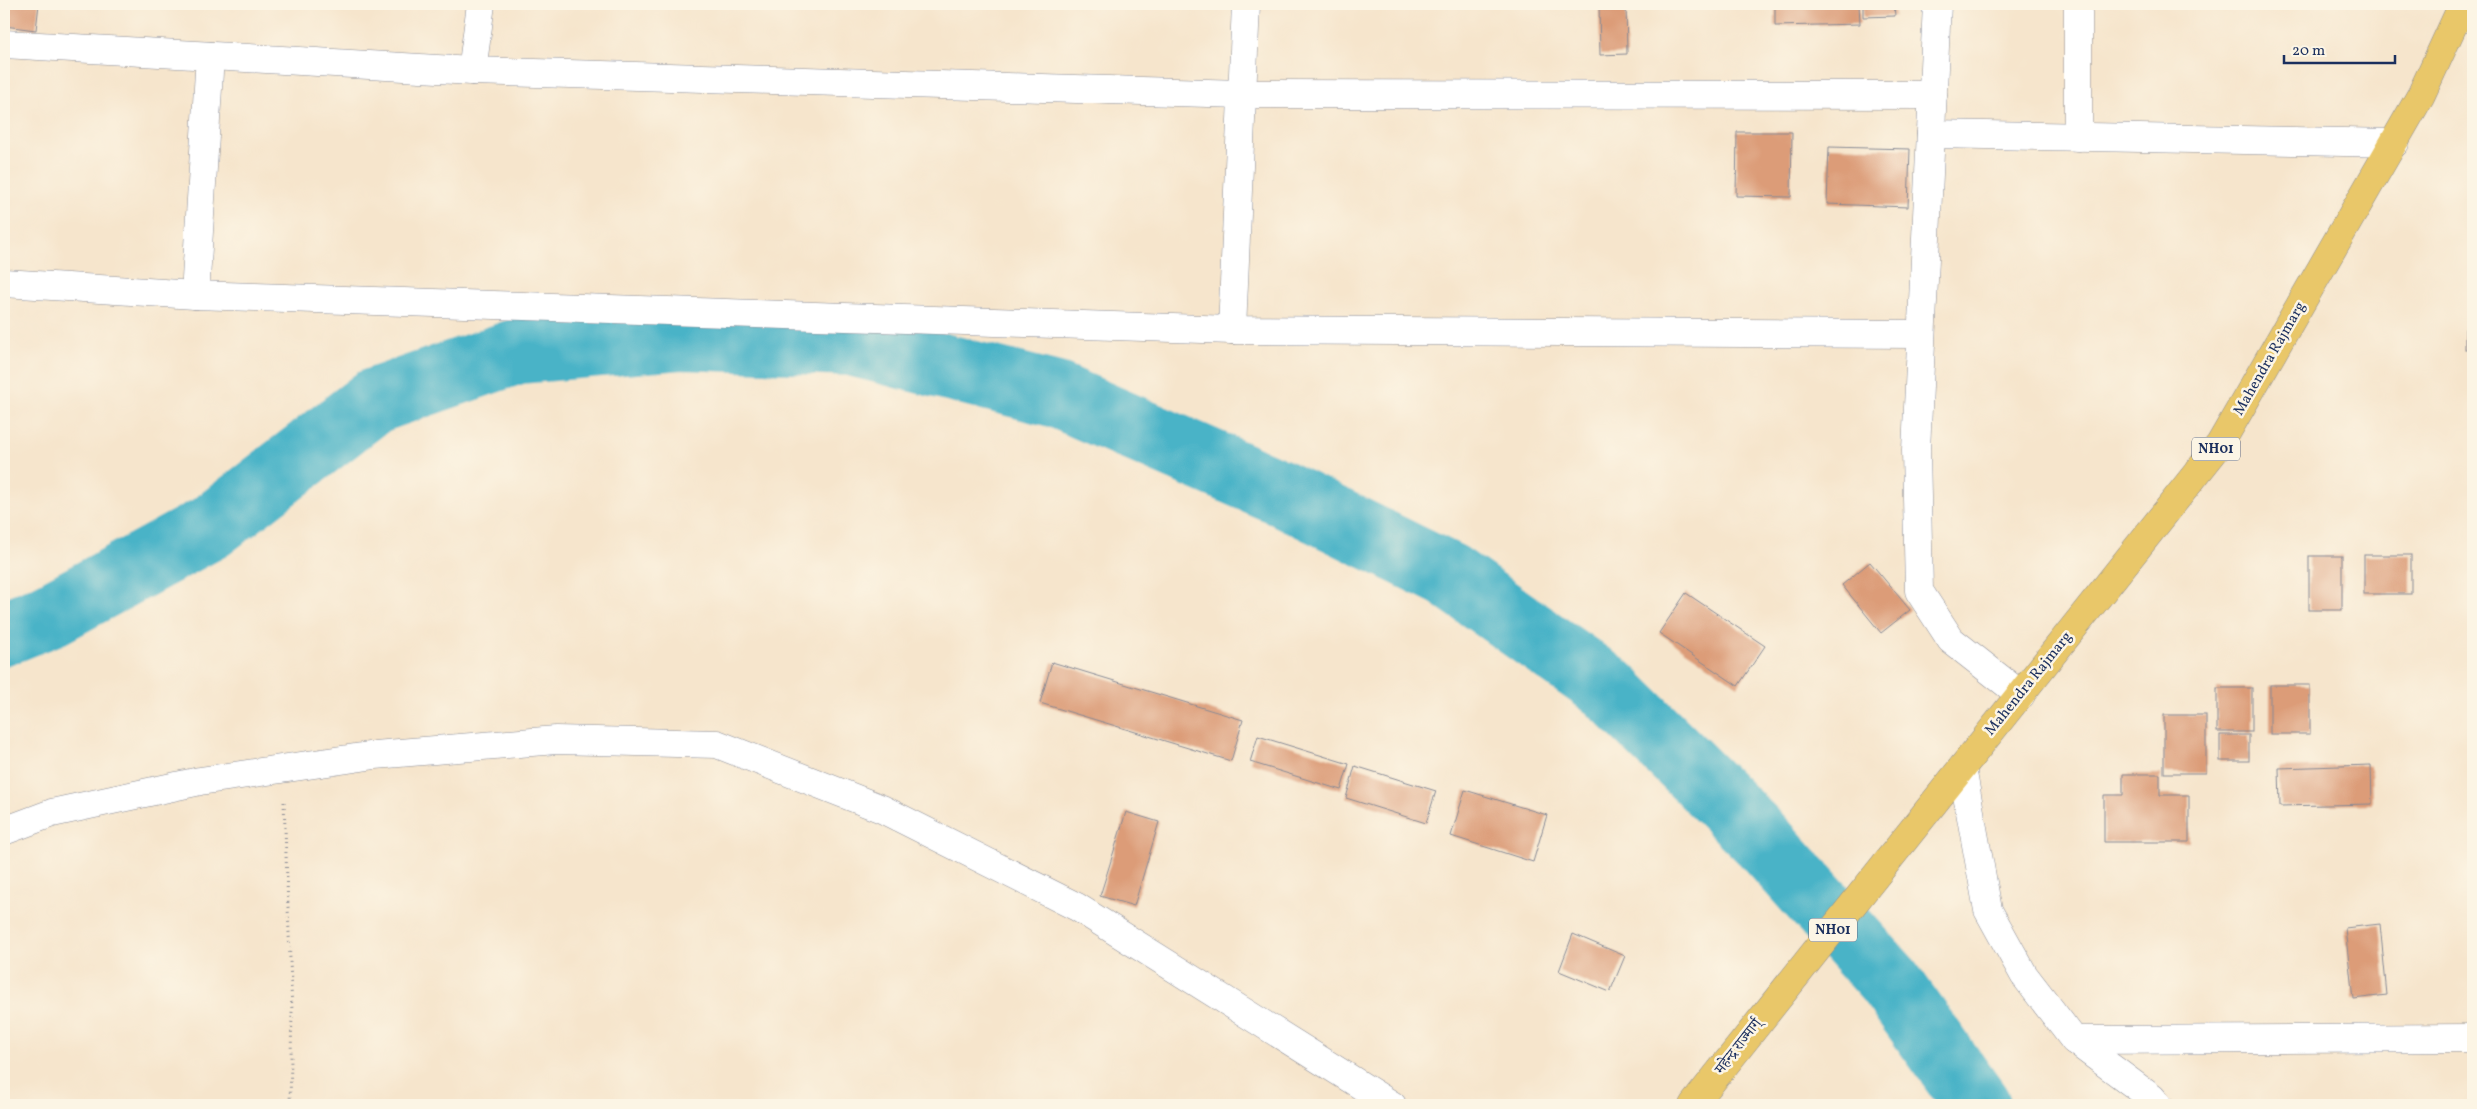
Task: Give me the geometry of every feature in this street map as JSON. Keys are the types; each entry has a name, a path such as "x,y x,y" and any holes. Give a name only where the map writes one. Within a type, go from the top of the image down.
{"highway":[{"name":"Mahendra Rajmarg","path":"1766,1012 2021,696 2220,444 2395,143 2421,95 2463,4"},
{"name":"महेन्द्र राज्मार्ग्","path":"1693,1105 1766,1012"}],"street":[{"path":"472,70 481,4"},
{"path":"1232,330 1246,4"},
{"path":"1937,4 1916,450 1919,591 1951,640 2021,696"},
{"path":"2078,4 2078,137"},
{"path":"4,44 472,70 1241,94 1933,95"},
{"path":"196,295 210,56"},
{"path":"1931,134 2395,143"},
{"path":"4,283 196,295 1232,330 1921,334"},
{"path":"4,831 52,813 200,781 375,755 556,740 717,744 882,808 1078,907 1392,1105"},
{"path":"1962,768 1988,910 2024,975 2074,1040 2152,1098 2158,1105"},
{"path":"2074,1040 2473,1038"}],"path":[{"path":"283,769 292,1011 290,1105"}],"building":[{"path":"4,4 39,4 36,30 4,26"},
{"path":"1599,4 1626,4 1627,54 1600,55"},
{"path":"1775,4 1859,4 1860,24 1775,26"},
{"path":"1863,4 1894,4 1895,16 1863,17"},
{"path":"1737,132 1792,132 1791,197 1736,196"},
{"path":"1829,147 1910,149 1908,207 1827,204"},
{"path":"2465,329 2473,329 2473,349 2465,349"},
{"path":"2364,555 2411,555 2411,594 2364,594"},
{"path":"2309,556 2342,556 2342,610 2309,610"},
{"path":"1870,562 1910,610 1881,633 1842,585"},
{"path":"1686,593 1765,646 1738,686 1659,633"},
{"path":"1052,662 1243,720 1231,761 1040,703"},
{"path":"2270,685 2310,685 2310,734 2270,734"},
{"path":"2217,688 2252,688 2252,732 2217,732"},
{"path":"2164,715 2206,715 2206,773 2164,773"},
{"path":"2220,735 2249,735 2249,761 2220,761"},
{"path":"1258,736 1349,764 1341,790 1250,762"},
{"path":"2371,765 2372,804 2280,806 2279,768"},
{"path":"1355,766 1436,791 1426,823 1346,798"},
{"path":"2123,774 2160,774 2160,795 2189,795 2189,842 2104,842 2104,795 2123,795"},
{"path":"1465,790 1547,815 1533,862 1451,836"},
{"path":"1126,812 1159,822 1134,906 1100,896"},
{"path":"2380,924 2387,995 2353,999 2345,928"},
{"path":"1573,934 1625,956 1610,992 1559,971"}],"waterway":[{"path":"4,633 51,614 211,527 374,401 518,351 680,337 851,343 1057,395 1277,491 1448,575 1608,688 1762,840 1889,981 1978,1105"}]}
